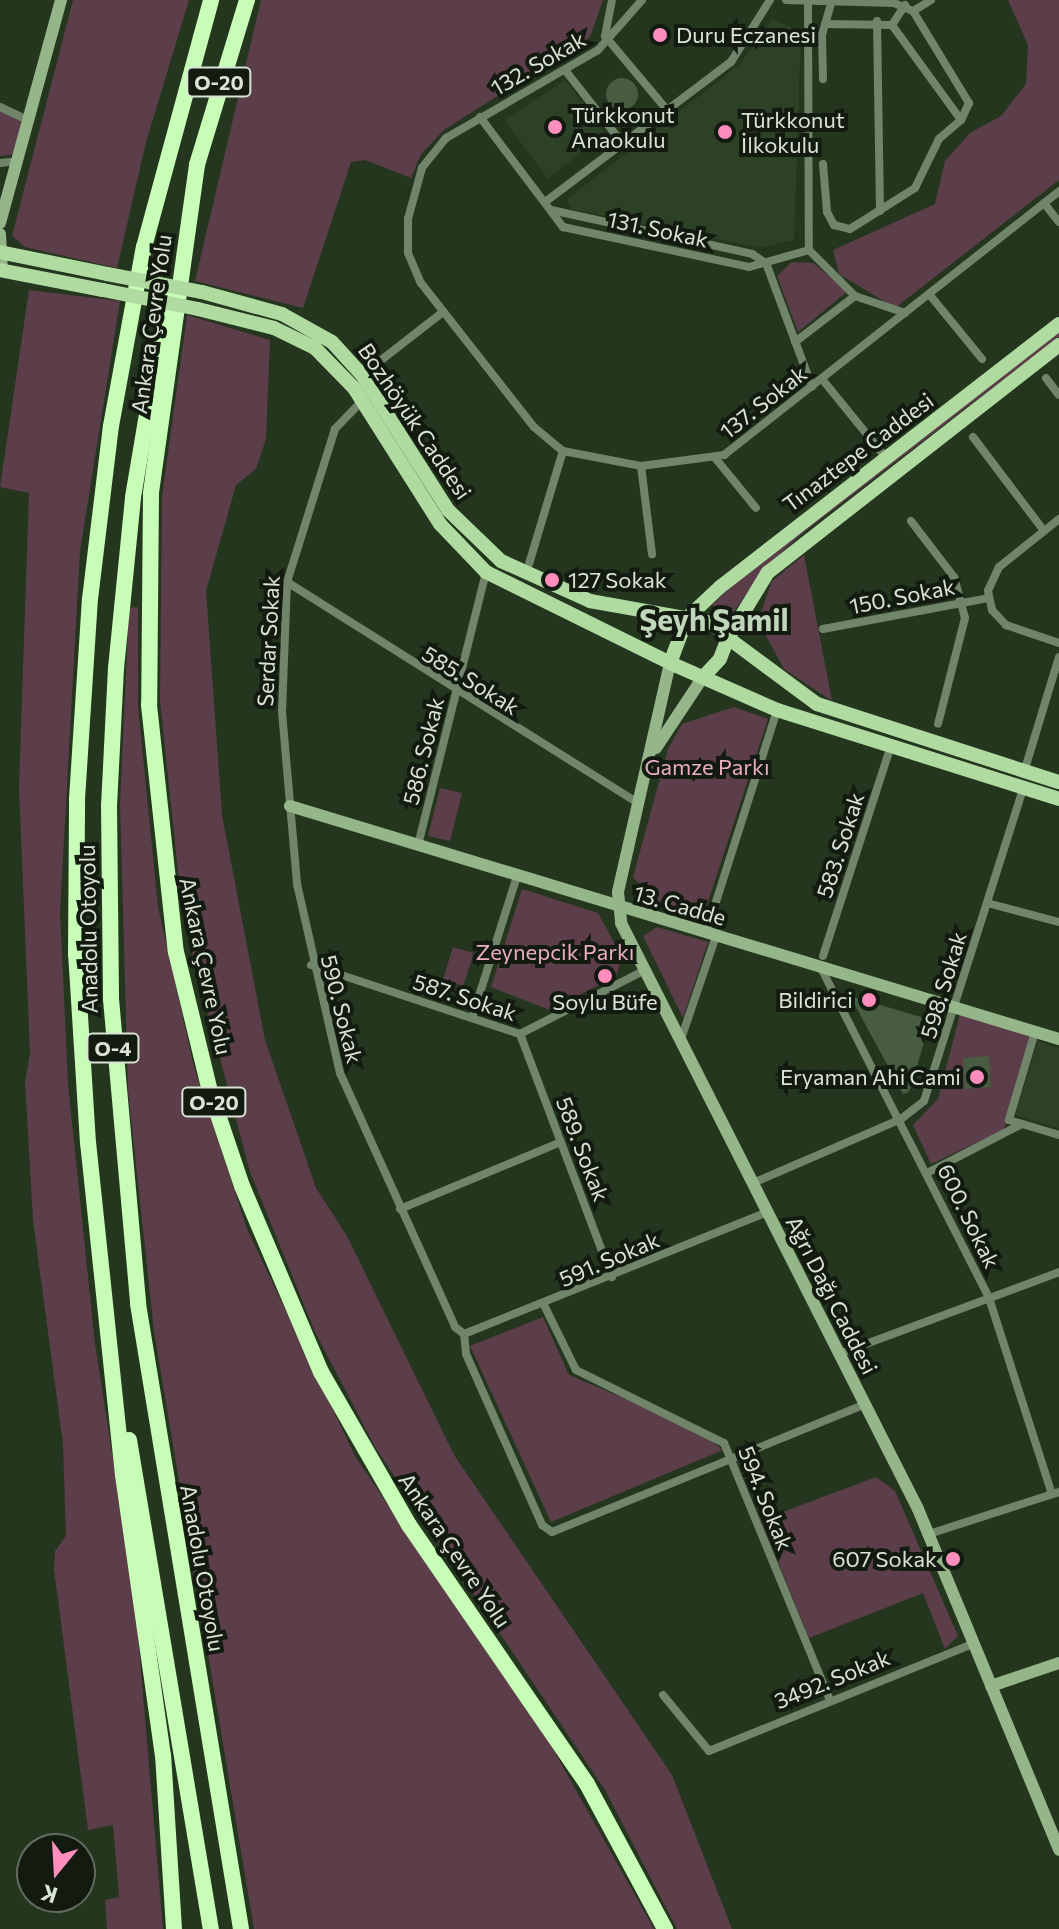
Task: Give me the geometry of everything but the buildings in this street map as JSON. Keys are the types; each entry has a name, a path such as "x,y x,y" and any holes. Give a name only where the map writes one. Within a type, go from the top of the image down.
{"highway":[{"name":"Ankara Çevre Yolu","path":"174,1929 163,1756 123,1475 115,1364 78,1002 84,666 101,495 131,319 209,0"},
{"name":"Ankara Çevre Yolu","path":"247,0 197,165 151,494 147,650 162,862 210,1091 274,1269 362,1449 566,1750 665,1929"},
{"name":"Anadolu Otoyolu","path":"197,165 157,344 121,602 109,805 109,954 117,1110 138,1304 241,1929"},
{"path":"115,1364 211,1929"}],"main road":[{"path":"0,223 61,0"},
{"path":"0,234 1,273"},
{"name":"Bozhöyük Caddesi","path":"2,252 202,292 310,326 362,375 448,510 486,550 522,574 590,601 712,623 728,638"},
{"name":"Bozhöyük Caddesi","path":"1,273 198,309 299,339 334,365 362,401 440,524 486,572 703,677"},
{"name":"Tınaztepe Caddesi","path":"687,618 1059,324"},
{"name":"Tınaztepe Caddesi","path":"703,677 720,659 746,599 768,572 1059,345"},
{"path":"618,907 639,804 653,755 670,663 687,618"},
{"path":"728,638 817,704 1059,782"},
{"path":"653,755 703,677 777,710 1059,799"},
{"name":"13. Cadde","path":"290,806 618,907 822,962 955,1008 1059,1039"},
{"name":"Ağrı Dağı Caddesi","path":"618,907 645,970 929,1534 1059,1850"},
{"path":"991,1686 1059,1663"}],"street":[{"path":"612,0 603,28 667,110"},
{"name":"132. Sokak","path":"443,312 408,253 411,202 436,147 480,117 611,41 642,0"},
{"path":"545,202 734,60 770,0"},
{"path":"786,0 808,5 909,8 931,0"},
{"path":"823,79 825,24 831,4"},
{"path":"808,5 809,250 855,296 905,313"},
{"path":"892,25 909,8"},
{"path":"823,164 827,212 834,225 850,229 915,188 939,139 961,120 969,103 909,8"},
{"path":"825,24 877,21 892,25 961,120"},
{"path":"877,21 880,211"},
{"path":"565,70 623,144"},
{"path":"0,107 28,120"},
{"name":"131. Sokak","path":"480,117 563,227 749,267 766,263"},
{"path":"0,163 18,161"},
{"name":"137. Sokak","path":"443,312 534,427 563,451 641,466 716,459 1059,191"},
{"path":"1044,203 1059,222"},
{"name":"131. Sokak","path":"551,210 752,254 766,263"},
{"path":"809,250 766,263 812,387"},
{"path":"929,294 982,359"},
{"path":"795,342 855,296"},
{"path":"362,375 443,312"},
{"path":"1046,378 1059,395"},
{"path":"822,379 887,459"},
{"name":"Serdar Sokak","path":"290,806 282,712 287,582 335,429 362,401"},
{"path":"973,437 1044,531"},
{"path":"529,564 563,451"},
{"path":"716,459 756,508"},
{"path":"641,466 652,554"},
{"path":"1059,519 995,572 988,598 1006,625 1059,643"},
{"path":"911,521 954,577 962,603 964,636 938,724"},
{"name":"586. Sokak","path":"418,845 486,572"},
{"name":"585. Sokak","path":"287,582 456,693 639,804"},
{"name":"150. Sokak","path":"823,629 988,598"},
{"path":"1024,772 1059,657"},
{"path":"681,1040 777,710"},
{"name":"583. Sokak","path":"822,962 891,746"},
{"name":"598. Sokak","path":"753,1183 901,1119 926,1097 1023,788"},
{"name":"590. Sokak","path":"290,806 311,965 340,1073 400,1209 464,1334 466,1354 542,1525 552,1532 730,1457"},
{"path":"472,1018 517,876"},
{"path":"987,903 1059,922"},
{"name":"600. Sokak","path":"822,962 989,1298 1055,1493"},
{"name":"587. Sokak","path":"311,965 520,1034 645,970"},
{"path":"1035,1032 1009,1120 1059,1135"},
{"name":"589. Sokak","path":"520,1034 612,1277"},
{"path":"927,1173 1022,1124"},
{"path":"400,1209 561,1142"},
{"name":"591. Sokak","path":"464,1334 544,1305 768,1212"},
{"path":"839,1354 1059,1272"},
{"name":"594. Sokak","path":"544,1305 576,1370 711,1431 730,1457 829,1698"},
{"path":"730,1457 865,1404"},
{"path":"929,1534 1055,1493"},
{"name":"3492. Sokak","path":"663,1695 705,1751 829,1698 973,1644"}],"shaded area":[{"name":"Türkkonut İlkokulu","path":"772,19 801,31 794,240 760,248 571,209 567,199 739,65"},
{"name":"Türkkonut Anaokulu","path":"565,80 605,133 548,179 504,120"},
{"path":"1038,1041 1059,1048 1059,1128 1015,1115"}],"green space":[{"path":"73,0 189,0 146,142 117,268 25,247 12,236"},
{"path":"261,0 603,0 590,37 444,130 421,154 411,178 365,160 351,162 303,308 195,281"},
{"path":"1008,0 1059,0 1059,180 895,308 839,274 833,250 935,204 945,161 970,133 1001,116 1026,84 1028,45"},
{"path":"9,110 22,123 14,154 0,156 0,111"},
{"path":"792,262 813,263 848,291 798,332 777,276"},
{"path":"29,290 120,301 80,551 60,912 68,1084 95,1344 135,1601 163,1929 107,1929 105,1900 119,1897 113,1825 88,1830 54,1569 55,1551 66,1536 63,1444 33,1220 25,1082 30,1054 19,786 29,493 0,487"},
{"path":"187,315 270,340 266,439 256,469 236,485 206,591 222,815 265,1040 316,1188 347,1236 454,1455 672,1775 732,1929 677,1929 605,1790 375,1447 315,1332 250,1172 183,918 160,701 162,496"},
{"path":"1059,331 1059,337 804,532 763,569 731,616 712,605 734,584"},
{"path":"804,555 832,701 784,669 758,621 772,581"},
{"path":"138,607 138,706 158,907 194,1067 247,1229 355,1456 550,1744 654,1929 254,1929 154,1331 128,1090 120,803 129,608"},
{"name":"Gamze Parkı","path":"734,707 768,719 702,920 658,905 633,877 668,749 682,724"},
{"path":"440,788 462,793 450,841 428,836"},
{"name":"Zeynepcik Parkı","path":"522,889 598,913 622,957 616,976 550,1010 491,987"},
{"path":"657,927 708,942 683,1018 643,936"},
{"path":"453,947 474,953 463,986 443,979"},
{"path":"960,1014 1030,1036 1004,1130 931,1164 913,1125 938,1099"},
{"path":"543,1317 569,1375 694,1428 723,1450 551,1522 470,1346"},
{"path":"876,1477 895,1491 958,1636 945,1649 923,1593 809,1638 761,1520"}],"place":[{"name":"Duru Eczanesi","path":"660,35"},
{"name":"Türkkonut Anaokulu","path":"555,127"},
{"name":"Türkkonut İlkokulu","path":"725,132"},
{"name":"127 Sokak","path":"552,580"},
{"name":"Soylu Büfe","path":"605,976"},
{"name":"Bildirici","path":"869,1000"},
{"name":"Eryaman Ahi Cami","path":"977,1077"},
{"name":"607 Sokak","path":"953,1559"}],"district":[{"name":"Şeyh Şamil","path":"714,619"}]}
